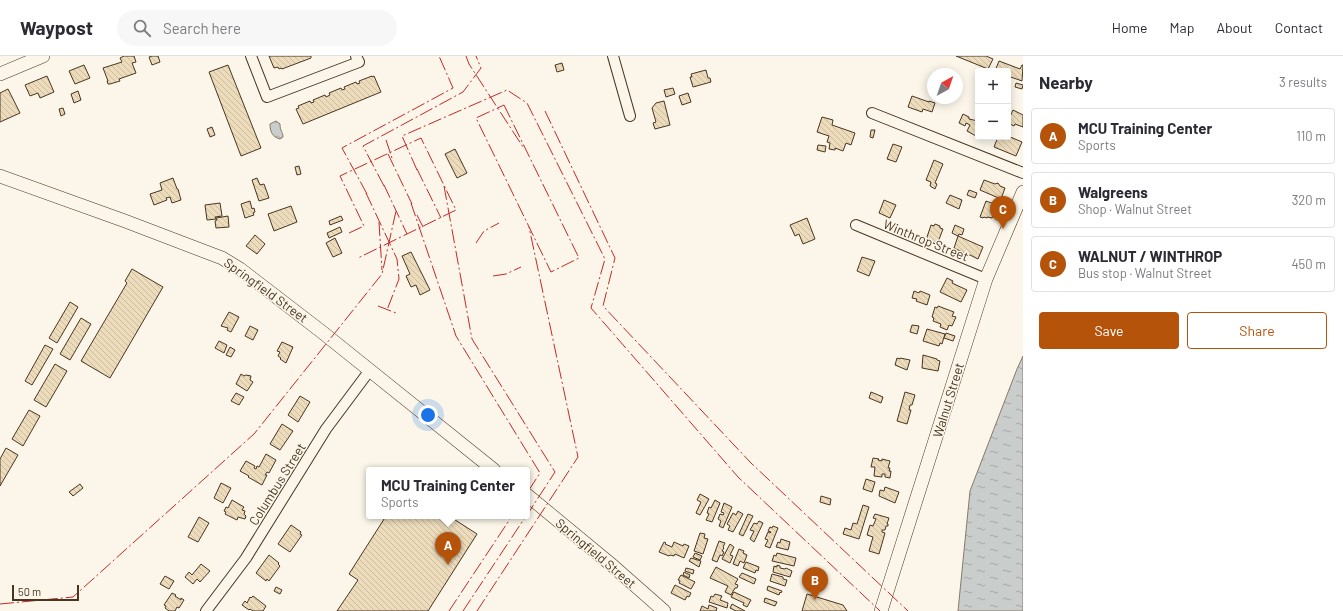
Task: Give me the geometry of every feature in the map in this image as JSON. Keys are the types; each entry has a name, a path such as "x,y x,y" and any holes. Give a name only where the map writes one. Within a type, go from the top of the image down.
{"main road":[{"path":"0,74 43,56"},
{"name":"Springfield Street","path":"0,176 222,258 273,294 490,467"},
{"name":"Walnut Street","path":"881,611 986,278 1023,192"},
{"name":"Springfield Street","path":"530,498 624,575 664,611"}],"street":[{"path":"251,56 267,97 358,59"},
{"path":"613,56 630,116"},
{"path":"872,113 1023,173"},
{"name":"Winthrop Street","path":"856,225 986,278"},
{"name":"Columbus Street","path":"206,611 246,558 326,429 370,370"}],"water":[{"path":"276,121 280,124 280,129 283,135 280,139 273,135 270,129 270,124"},
{"path":"1023,356 1023,611 958,611 970,491"}],"building":[{"path":"124,56 134,56 136,62 132,63 136,73 119,79 120,81 108,84 103,68 122,62 120,58"},
{"path":"158,56 160,62 152,65 149,57"},
{"path":"269,56 311,56 311,58 279,69 278,67 274,68"},
{"path":"956,56 986,56 993,59 988,68"},
{"path":"999,61 1020,69 1023,65 1022,81 1011,77 1011,68 996,68"},
{"path":"562,63 564,70 557,72 555,65"},
{"path":"84,65 90,78 75,84 69,71"},
{"path":"228,65 261,148 241,156 209,72"},
{"path":"706,70 708,78 710,78 711,82 693,87 690,77 692,77 691,74"},
{"path":"47,76 54,92 40,98 38,93 30,96 25,85"},
{"path":"374,76 381,92 303,124 296,109 299,108 298,106 310,101 311,103 314,102 313,100 325,95 326,97 330,95 329,93 341,88 342,90 345,89 344,87 356,82 357,84 360,83 359,81"},
{"path":"1016,83 1023,85 1022,89 1015,87"},
{"path":"673,88 675,94 666,97 664,90"},
{"path":"8,89 20,113 0,122 0,93"},
{"path":"78,91 81,100 74,103 71,94"},
{"path":"688,93 691,102 682,105 679,96"},
{"path":"912,96 927,101 927,104 935,104 932,112 923,109 922,112 908,107"},
{"path":"664,101 670,125 655,129 653,123 656,122 652,108 656,103"},
{"path":"63,108 65,114 61,116 59,109"},
{"path":"1013,110 1023,115 1023,127 1015,124 1014,126 1011,124 1011,114"},
{"path":"963,114 969,117 969,119 975,120 975,135 967,131 970,125 966,123 965,126 959,123"},
{"path":"822,117 833,120 832,125 855,133 851,145 846,143 843,151 835,148 835,150 829,149 830,143 827,142 829,136 817,132"},
{"path":"212,127 215,135 210,137 207,129"},
{"path":"871,130 875,130 873,138 870,137"},
{"path":"1011,137 1022,142 1016,156 994,147 997,140 1011,140"},
{"path":"893,144 902,147 896,162 887,159"},
{"path":"818,145 826,146 825,152 817,150"},
{"path":"455,149 467,173 457,178 445,154"},
{"path":"934,160 943,164 935,183 937,184 935,189 930,186 931,182 926,180"},
{"path":"299,166 301,174 297,175 295,167"},
{"path":"173,178 181,200 172,203 170,197 166,198 167,200 154,205 150,194 162,190 160,183"},
{"path":"257,178 260,185 264,184 269,198 259,201 252,180"},
{"path":"984,180 995,184 998,183 1000,186 1005,188 1001,199 980,190"},
{"path":"969,190 977,193 975,198 967,195"},
{"path":"950,195 962,200 959,209 946,203"},
{"path":"884,200 896,205 890,218 879,213"},
{"path":"250,201 252,209 254,208 255,212 253,213 254,215 245,218 241,204"},
{"path":"986,201 997,205 996,212 992,218 980,217"},
{"path":"220,203 222,216 215,217 216,219 207,220 205,205"},
{"path":"291,206 297,222 274,231 268,214"},
{"path":"228,216 229,227 216,228 216,218"},
{"path":"341,216 343,220 330,225 329,221"},
{"path":"807,218 815,239 803,244 799,234 795,236 790,225"},
{"path":"935,224 943,229 938,242 936,241 936,244 927,241 931,225 934,226"},
{"path":"955,225 964,229 962,235 959,234 958,236 952,233"},
{"path":"340,227 342,232 329,238 327,233"},
{"path":"255,235 265,244 257,254 246,246"},
{"path":"958,236 983,247 978,259 970,255 967,256 954,248"},
{"path":"335,238 342,253 333,257 326,243"},
{"path":"411,252 430,290 420,295 416,285 411,287 406,276 410,274 402,256"},
{"path":"862,257 875,261 869,276 857,271"},
{"path":"132,269 163,287 110,378 81,361 127,283 125,281"},
{"path":"947,278 953,281 952,283 967,290 961,302 940,292"},
{"path":"914,291 919,293 920,291 930,295 927,305 916,301 917,299 912,298"},
{"path":"70,302 78,307 57,343 49,338"},
{"path":"938,306 954,312 952,316 956,317 952,326 949,325 947,330 940,327 941,324 933,321 934,318 932,317 935,307 937,308"},
{"path":"229,312 239,317 231,332 227,330 228,328 221,326"},
{"path":"81,318 91,324 70,360 60,354"},
{"path":"912,325 919,326 917,334 910,332"},
{"path":"250,326 258,330 253,340 245,336"},
{"path":"927,329 945,334 942,344 940,343 939,346 923,341"},
{"path":"946,333 955,336 953,341 944,338"},
{"path":"219,341 227,345 224,353 215,348"},
{"path":"282,342 293,347 286,363 280,359 281,358 278,356 280,352 277,351"},
{"path":"45,345 53,349 32,385 25,381"},
{"path":"230,347 235,350 231,357 226,355"},
{"path":"923,355 940,361 938,371 922,368"},
{"path":"897,358 910,360 907,370 895,365"},
{"path":"55,364 67,371 46,407 34,400"},
{"path":"241,374 244,376 251,376 250,380 253,382 247,391 236,384"},
{"path":"871,392 883,397 881,403 869,398"},
{"path":"905,392 915,395 912,405 910,405 909,410 911,410 907,424 897,421"},
{"path":"236,393 244,397 239,405 231,401"},
{"path":"300,396 310,402 298,422 288,415"},
{"path":"29,410 40,416 23,446 12,439"},
{"path":"282,424 293,431 280,450 270,444"},
{"path":"6,448 18,455 0,486 0,459"},
{"path":"266,454 276,460 269,473 267,472 265,475 267,475 262,485 240,471 246,461 255,466 254,468 256,469 257,466 259,467"},
{"path":"873,458 882,461 882,459 890,461 888,468 890,468 889,471 891,471 890,478 885,477 885,474 882,474 882,477 874,476 875,467 871,467"},
{"path":"866,479 875,482 872,492 863,489"},
{"path":"221,483 231,488 223,503 214,498"},
{"path":"80,484 83,488 73,496 69,492"},
{"path":"885,487 899,492 895,503 879,496 880,490 884,491"},
{"path":"700,494 709,499 700,515 696,513 701,502 697,500"},
{"path":"821,496 831,499 830,505 820,502"},
{"path":"232,500 244,507 242,510 245,511 245,519 238,517 237,520 225,514 226,512 224,511 226,507 228,508"},
{"path":"715,500 720,503 712,522 706,520 709,514 707,513 709,507 711,508"},
{"path":"724,503 732,507 723,528 719,526 721,521 718,519 720,514 723,515 724,513 721,512"},
{"path":"863,505 869,507 859,539 843,534 845,528 851,530 853,523 857,524"},
{"path":"738,511 743,514 733,532 728,530 730,526 727,524 733,513 736,515"},
{"path":"748,514 753,516 743,536 739,534"},
{"path":"875,514 889,518 887,524 888,526 886,526 885,530 882,530 882,532 885,533 879,554 869,551 873,537 867,535 870,525 873,526 876,519 873,518"},
{"path":"199,517 209,523 198,542 188,537"},
{"path":"384,519 454,519 477,534 428,611 337,611 358,580 349,574"},
{"path":"759,521 763,523 754,542 750,539 754,531 750,530 754,523 757,524"},
{"path":"291,525 301,532 300,534 302,535 290,552 278,544"},
{"path":"773,526 778,528 770,548 765,546 768,540 765,539 768,532 771,532 768,531 770,527 772,528"},
{"path":"700,533 705,534 704,538 708,539 703,554 694,551"},
{"path":"781,539 790,542 788,550 776,547 778,542 780,543"},
{"path":"719,541 725,543 722,551 724,552 722,556 720,555 717,562 712,560"},
{"path":"664,542 672,547 674,542 683,546 684,544 689,546 684,558 675,554 674,556 669,556 659,552"},
{"path":"730,544 734,547 730,555 733,556 730,563 722,559"},
{"path":"739,549 744,551 743,553 747,555 744,563 740,561 738,566 733,564"},
{"path":"695,553 702,556 700,560 693,557"},
{"path":"777,553 796,558 794,566 772,561 774,555 776,556"},
{"path":"269,555 279,563 278,564 280,566 269,581 267,579 266,581 256,573"},
{"path":"691,558 701,561 699,567 689,561"},
{"path":"746,562 759,567 758,571 756,570 755,573 743,568"},
{"path":"201,564 210,571 200,582 197,579 193,584 185,577 189,572 192,575"},
{"path":"777,565 780,566 780,568 786,568 792,571 790,577 773,572 774,566 777,567"},
{"path":"716,567 738,579 735,584 738,585 737,588 735,588 731,595 725,592 728,586 710,578"},
{"path":"686,568 694,570 693,574 685,571"},
{"path":"684,572 690,575 689,578 683,575"},
{"path":"742,573 756,579 754,584 739,577"},
{"path":"772,574 783,577 783,579 787,580 785,586 770,581"},
{"path":"681,575 695,582 691,589 679,583 680,581 678,580"},
{"path":"165,576 174,581 169,589 160,584"},
{"path":"675,585 691,593 689,597 687,596 685,600 671,593"},
{"path":"768,586 782,591 779,595 767,590"},
{"path":"276,587 282,590 280,594 274,591"},
{"path":"734,592 751,600 747,607 743,605 744,603 731,597"},
{"path":"172,593 181,600 181,598 184,600 175,611 169,611 164,605"},
{"path":"715,594 722,596 720,600 728,603 727,608 709,602 711,596 713,597"},
{"path":"807,594 843,605 847,611 802,611"},
{"path":"253,596 266,606 263,611 249,610 242,605 245,601 247,603 250,597 251,598"},
{"path":"765,598 777,602 775,606 764,602"},
{"path":"732,604 745,611 736,611 730,608"},
{"path":"709,605 717,608 716,611 700,611 702,606 708,609"}],"power":[{"path":"367,194 342,148 453,88 439,56"},
{"path":"466,56 469,64 523,147"},
{"path":"384,186 363,146 463,92 481,68 476,56"},
{"path":"417,170 402,136 507,90 527,103 605,259 591,308 738,477 880,611"},
{"path":"504,105 579,258 551,272 476,118 504,105"},
{"path":"545,111 615,258 603,306 751,463 908,611"},
{"path":"349,233 364,226 340,176 421,138 456,210 358,258"},
{"path":"386,140 393,161"},
{"path":"388,154 412,204"},
{"path":"417,169 441,218"},
{"path":"384,185 407,234"},
{"path":"444,186 472,339 555,472 530,510"},
{"path":"366,193 397,259 399,279 387,310"},
{"path":"411,203 456,336 540,473 530,488"},
{"path":"0,604 73,597 254,434 382,274 396,211"},
{"path":"417,215 423,227"},
{"path":"379,222 382,270"},
{"path":"476,243 484,231 499,223"},
{"path":"477,611 578,457 529,227"},
{"path":"493,276 506,274 521,267"},
{"path":"378,306 396,313"},
{"path":"449,611 510,519"},
{"path":"463,611 524,519"}],"place":[{"name":"WALNUT / WINTHROP","path":"1003,229"},
{"name":"MCU Training Center","path":"448,565"},
{"name":"Walgreens","path":"815,600"}]}
